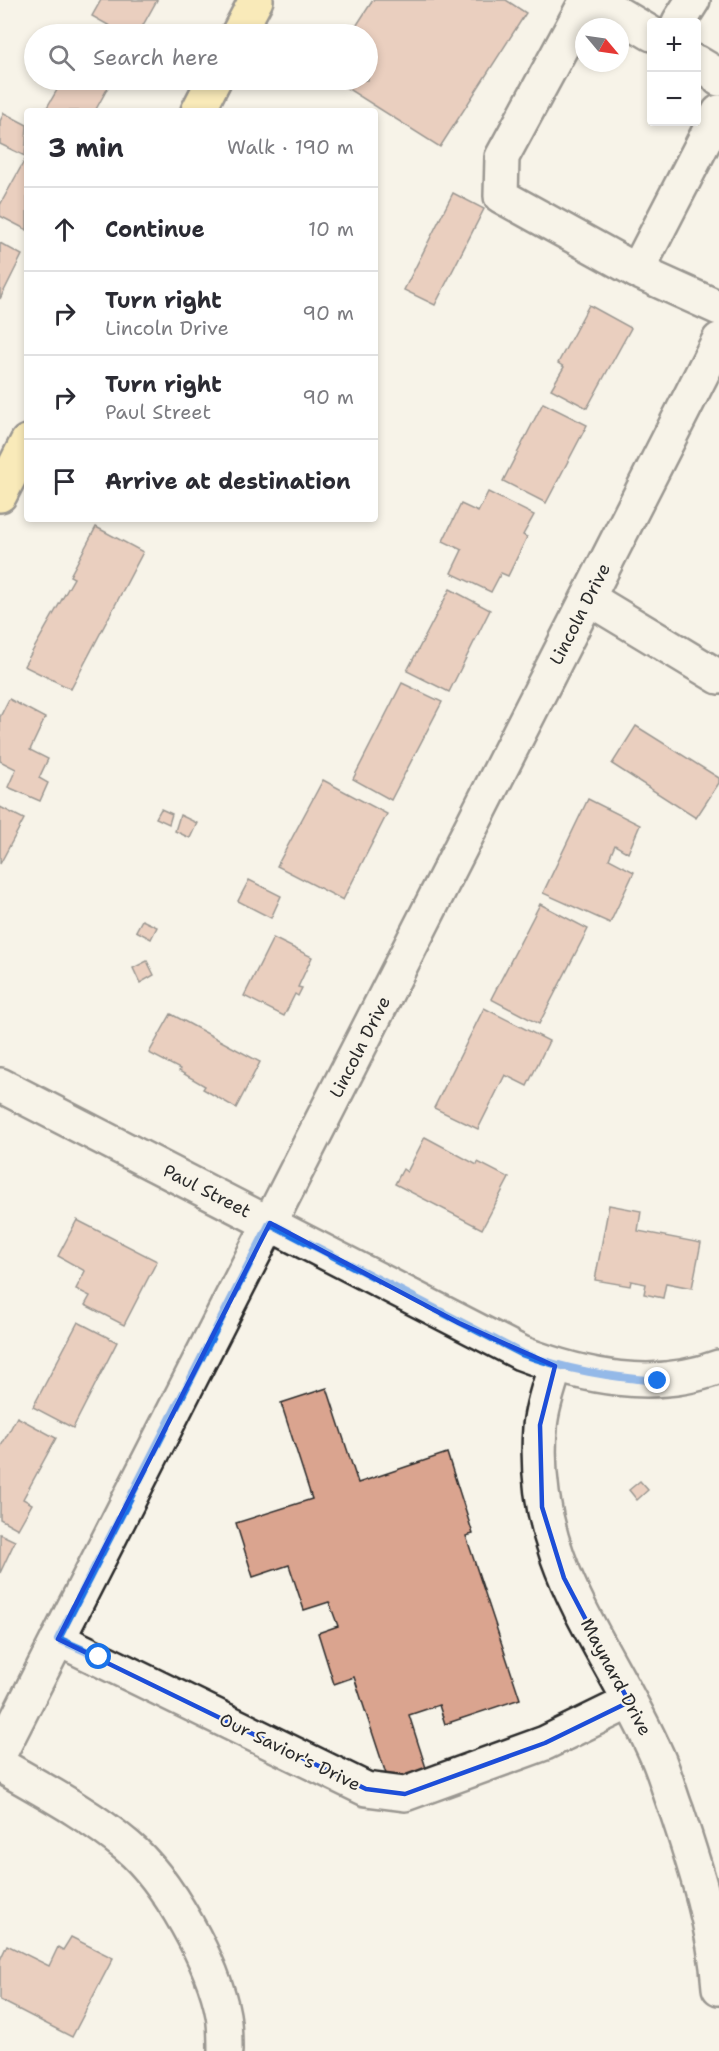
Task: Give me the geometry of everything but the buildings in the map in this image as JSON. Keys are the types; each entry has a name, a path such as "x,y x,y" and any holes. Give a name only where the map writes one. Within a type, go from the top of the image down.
{"main road":[{"path":"243,24 256,0"},
{"path":"200,108 209,90"},
{"path":"0,495 24,448"}],"street":[{"path":"587,0 502,157 501,196 637,271 719,308"},
{"path":"595,0 647,32"},
{"path":"682,18 693,0"},
{"path":"701,65 716,74 719,79"},
{"path":"637,271 719,112"},
{"name":"Lincoln Drive","path":"0,1753 719,340"},
{"path":"588,598 719,677"},
{"name":"Paul Street","path":"0,1085 521,1353 555,1366 604,1377 658,1381 696,1376 719,1367"},
{"name":"Maynard Drive","path":"555,1366 540,1425 539,1467 542,1507 550,1540 564,1578 658,1757 699,1879 719,1988"},
{"name":"Our Savior's Drive","path":"58,1639 366,1789 386,1792 405,1794 545,1743 629,1702"},
{"path":"0,1765 69,1805 128,1847 163,1886 193,1935 212,1977 223,2014 225,2051"}],"highlighted area":[{"path":"270,1223 459,1323 555,1366 540,1425 542,1507 564,1578 629,1702 545,1743 405,1794 366,1789 58,1639"}],"route":[{"path":"99,1657 58,1639 270,1223 459,1323 521,1353 555,1366 604,1377 658,1381"}]}
